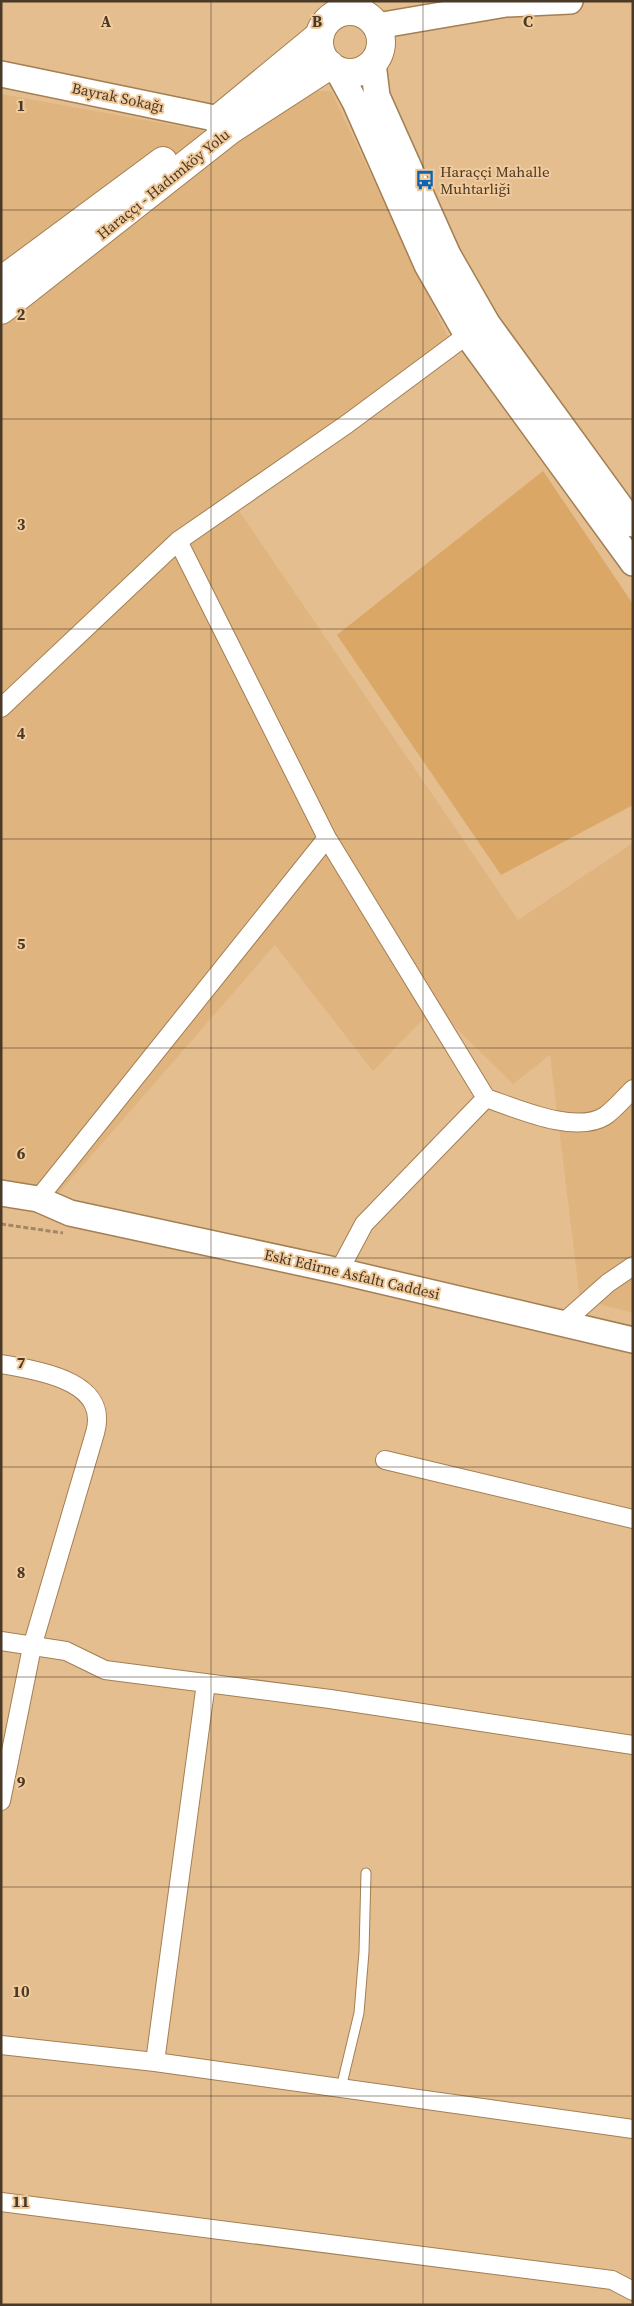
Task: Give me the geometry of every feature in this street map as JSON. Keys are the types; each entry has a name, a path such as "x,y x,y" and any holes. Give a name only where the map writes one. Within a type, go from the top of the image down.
{"main road":[{"path":"570,1 364,13 346,11 329,19 320,35 321,53 333,67 355,102 427,265 633,524"},
{"path":"333,67 356,72 373,63 378,55 381,45 380,35 364,13"},
{"name":"Haraççı - Hadımköy Yolu","path":"1,310 225,124 320,35"},
{"path":"373,63 378,96 448,255 477,329 633,563"},
{"name":"Haraççı - Hadımköy Yolu","path":"1,281 225,124 333,67"},
{"name":"Bayrak Sokağı","path":"1,74 225,124"},
{"path":"1,1193 38,1199 70,1223"},
{"path":"1,1210 70,1223"},
{"name":"Eski Edirne Asfaltı Caddesi","path":"70,1223 339,1271 633,1340"}],"street":[{"path":"1,708 178,541 347,424 477,329"},
{"path":"178,541 327,838 486,1098 549,1119 591,1122 605,1116 633,1089"},
{"path":"38,1199 327,838"},
{"path":"339,1271 364,1224 486,1098"},
{"path":"563,1323 608,1284 633,1266"},
{"path":"1,1364 59,1378 83,1390 92,1400 97,1415 95,1433 32,1647 1,1801"},
{"path":"385,1460 633,1519"},
{"path":"1,1641 66,1651 105,1670 339,1701 633,1745"},
{"path":"154,2062 206,1683"},
{"path":"1,2045 154,2062 633,2129"},
{"path":"1,2202 612,2280 632,2293"}],"lane":[{"path":"341,2088 359,2013 364,1952 366,1873"}],"path":[{"path":"1,1224 70,1223"}],"shaded area":[{"path":"305,91 331,91 448,337 231,499 518,920 633,843 633,1313 580,1299 550,1055 513,1084 435,1007 373,1071 275,945 51,1202 1,1191 1,94 244,138"},
{"path":"543,471 633,604 633,805 501,875 337,635"}],"place":[{"name":"Haraççi Mahalle Muhtarliği","path":"425,180"}]}
